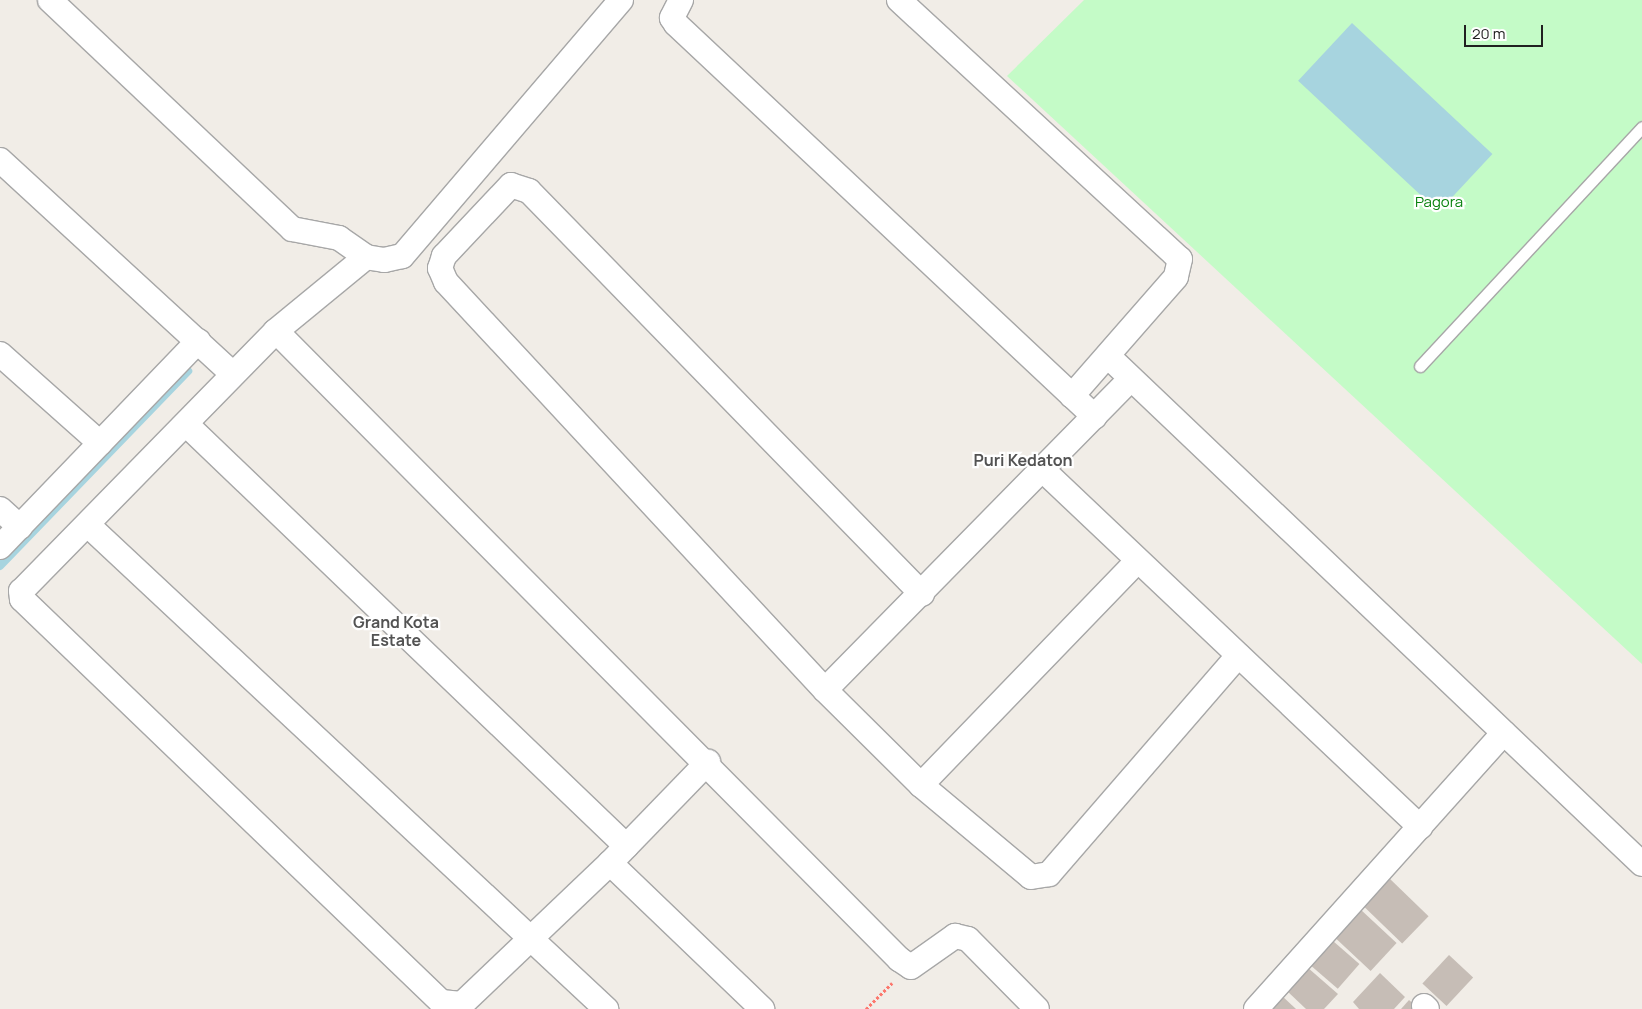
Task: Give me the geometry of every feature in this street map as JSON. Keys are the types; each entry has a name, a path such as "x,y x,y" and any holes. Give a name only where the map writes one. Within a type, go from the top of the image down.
{"street":[{"path":"50,0 292,228 339,238 366,256 402,256 621,0"},
{"path":"681,0 672,18 676,24 1095,417"},
{"path":"899,0 1180,259 1176,277 1110,358 1072,396"},
{"path":"0,160 233,374"},
{"path":"922,594 529,191 511,185 482,213 444,256 440,268 446,282 825,690 921,785 1031,877 1048,874 1238,656"},
{"path":"366,256 276,331 233,374 89,526 22,591 25,605 441,1002 462,1004 618,854 708,762"},
{"path":"276,331 708,762 908,967 955,936 968,939 1037,1009"},
{"path":"0,546 198,341"},
{"path":"0,354 100,443"},
{"path":"1110,358 1642,864"},
{"path":"825,690 922,594 1131,380"},
{"path":"186,424 618,854 762,1009"},
{"path":"1044,470 1420,827"},
{"path":"0,510 20,527"},
{"path":"89,526 532,936 606,1009"},
{"path":"921,785 1138,561"},
{"path":"1256,1009 1504,733"}],"lane":[{"path":"1420,366 1642,127"}],"path":[{"path":"866,1009 908,967"}],"green space":[{"name":"Pagora","path":"1084,0 1642,0 1642,664 1007,76"}],"water":[{"path":"1352,23 1492,154 1439,212 1298,81"}],"building":[{"path":"1389,878 1429,916 1402,944 1363,905"},
{"path":"1360,909 1397,943 1371,971 1334,937"},
{"path":"1333,941 1359,964 1338,989 1311,966"},
{"path":"1449,955 1473,978 1447,1006 1422,984"},
{"path":"1307,967 1338,994 1324,1009 1306,1009 1286,990"},
{"path":"1380,973 1405,997 1394,1009 1359,1009 1353,1002"},
{"path":"1281,995 1296,1009 1268,1009"},
{"path":"1409,1000 1419,1009 1401,1009"}],"waterway":[{"path":"0,566 188,371"}],"district":[{"name":"Puri Kedaton","path":"1023,460"},
{"name":"Grand Kota Estate","path":"396,631"}]}
